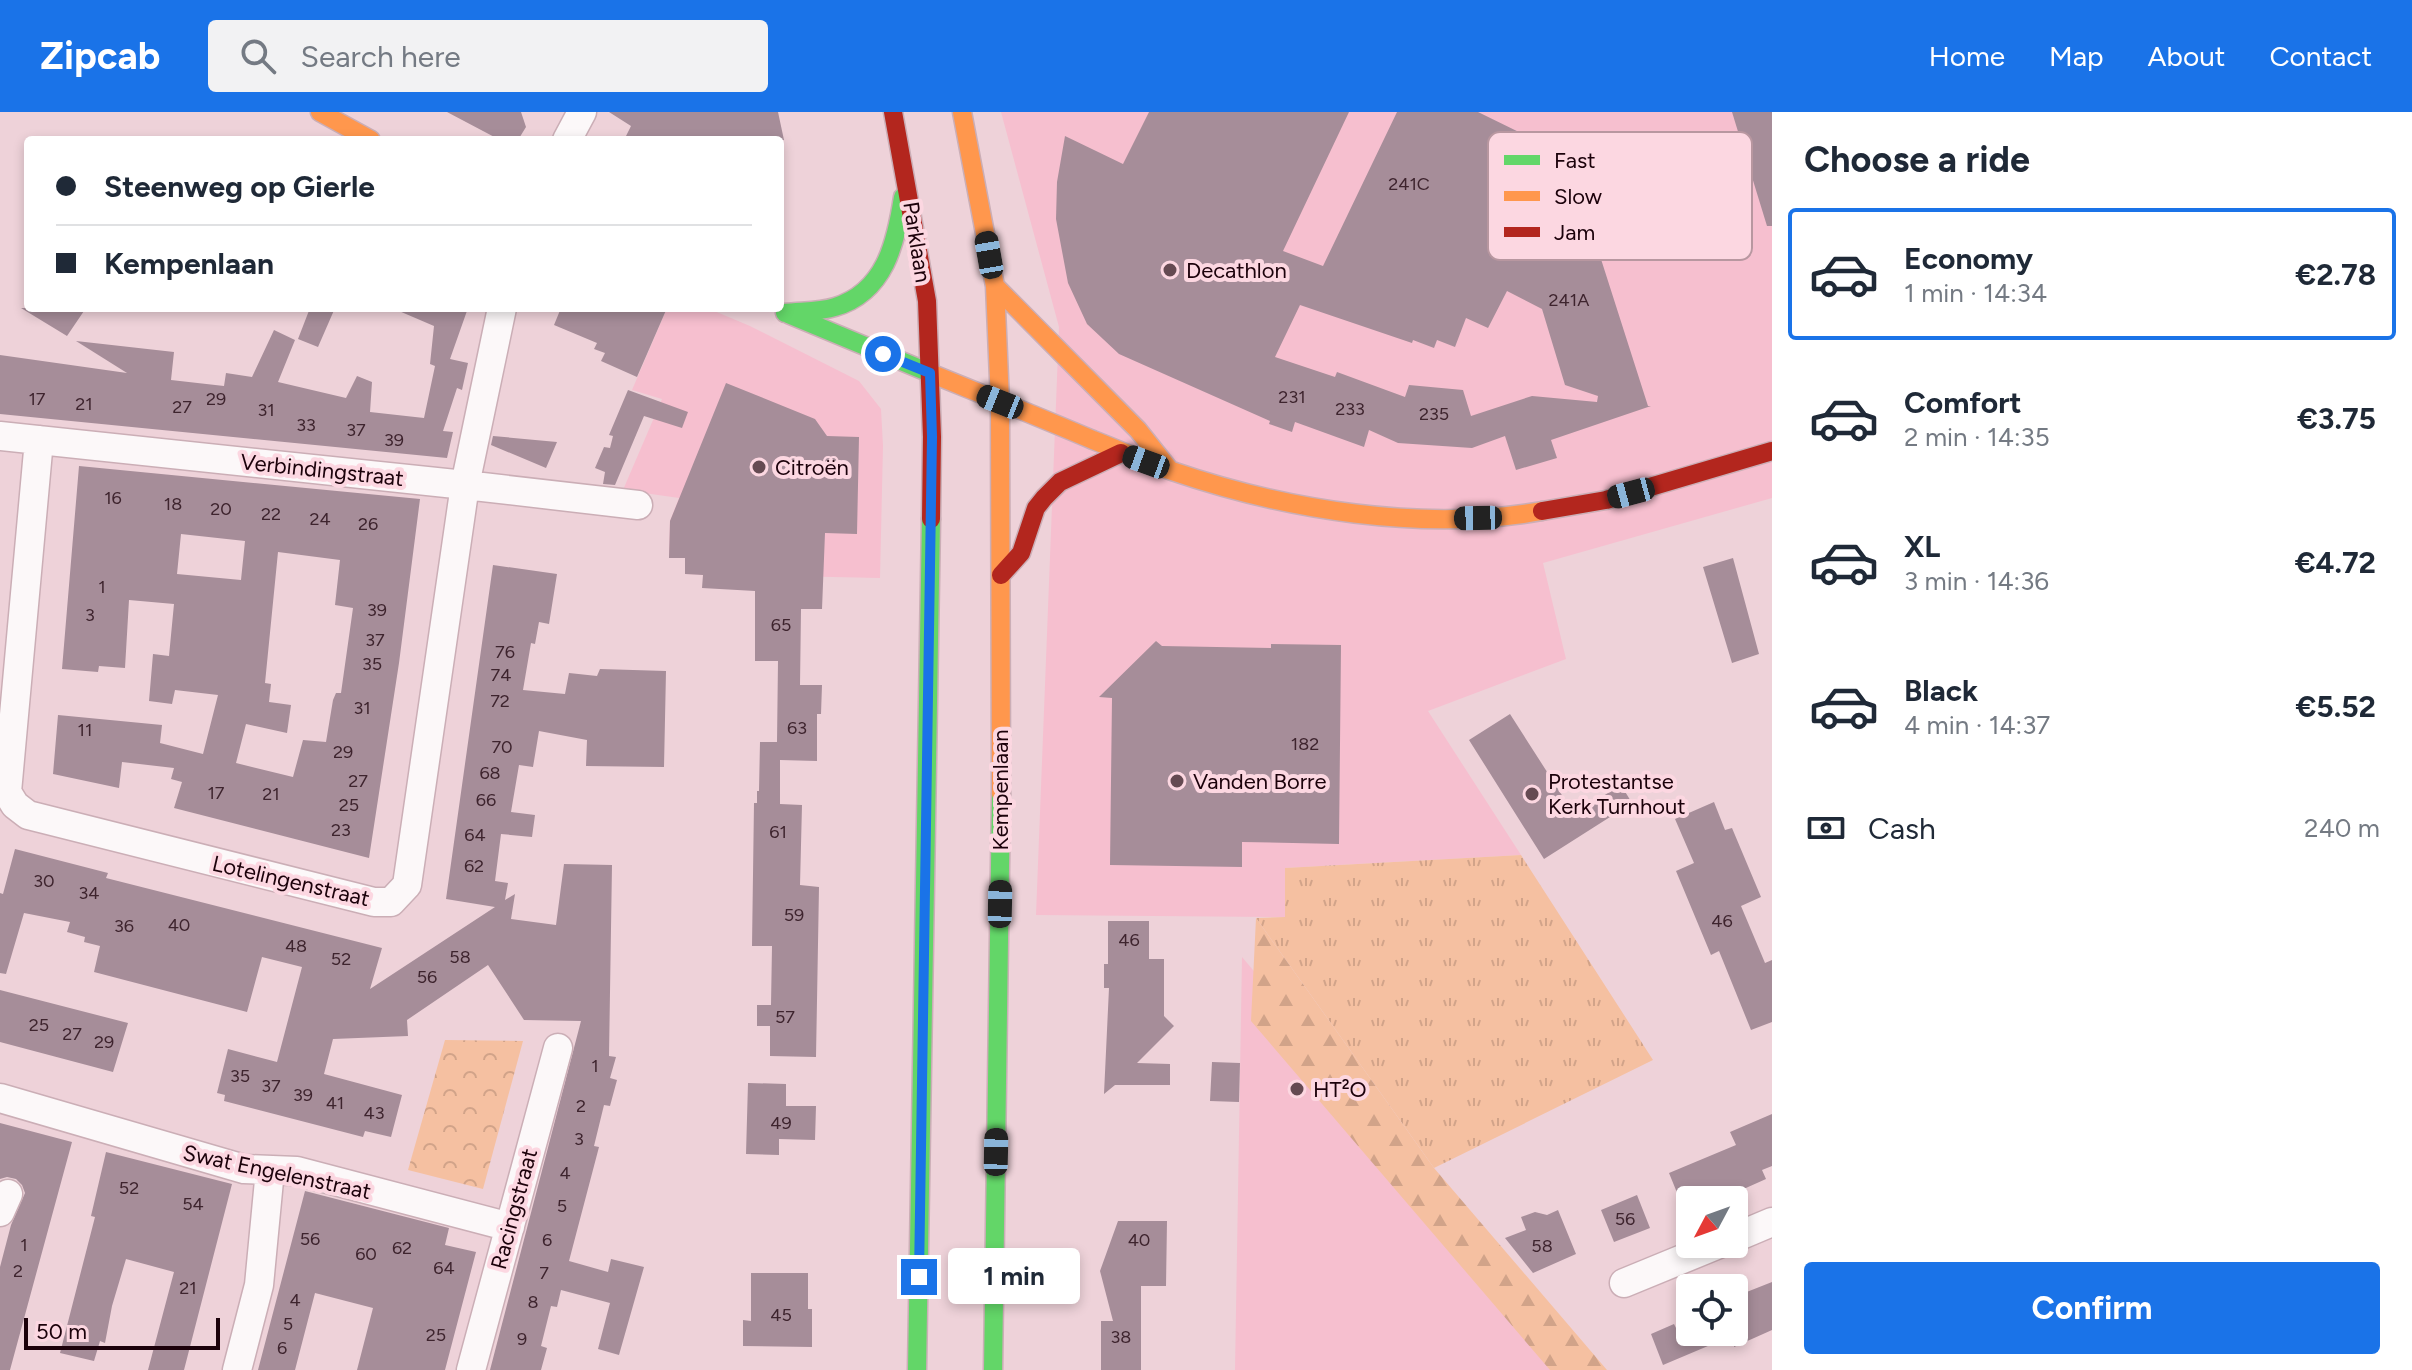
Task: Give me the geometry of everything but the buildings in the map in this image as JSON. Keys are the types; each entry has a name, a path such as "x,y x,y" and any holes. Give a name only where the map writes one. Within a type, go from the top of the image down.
{"main road":[{"path":"320,112 364,136"},
{"name":"Parklaan","path":"893,112 927,301 930,373"},
{"path":"962,112 995,286 1000,402"},
{"path":"784,310 831,308 865,291 886,267 896,242 906,178"},
{"path":"995,286 1138,430 1170,471"},
{"path":"784,312 1170,471 1261,498 1361,513 1430,519 1502,518 1606,500 1772,451"},
{"path":"917,1370 932,437 930,373"},
{"name":"Kempenlaan","path":"993,1370 1001,811 1000,402"},
{"path":"1000,577 1021,553 1036,508 1044,498 1060,482 1121,453"}],"street":[{"path":"569,136 582,112"},
{"path":"501,312 465,485 638,505"},
{"name":"Verbindingstraat","path":"0,436 465,485"},
{"name":"Lotelingenstraat","path":"39,440 7,792 15,805 28,815 374,902 391,902 407,885 465,485"},
{"name":"Racingstraat","path":"471,1370 558,1048"},
{"name":"Swat Engelenstraat","path":"0,1098 244,1169 297,1171 510,1227"},
{"path":"237,1370 259,1285 270,1170"},
{"path":"1748,1232 1772,1222"},
{"path":"1624,1283 1685,1258"}],"shaded area":[{"path":"1001,112 1772,112 1772,498 1543,563 1566,659 1428,711 1521,855 1285,868 1285,917 1036,915 1059,327"},
{"path":"665,312 717,312 859,381 881,409 880,578 685,574 685,558 669,558 670,521 679,498 623,490 662,399 632,390"},
{"name":"HT²O","path":"1242,957 1592,1370 1235,1370"}],"green space":[{"path":"1521,855 1653,1060 1434,1168 1256,918 1285,917 1285,868"},
{"path":"1256,918 1434,1168 1607,1370 1550,1370 1251,1021"},
{"path":"445,1040 523,1041 483,1189 408,1170"}],"traffic: fast":[{"path":"785,313 835,307 866,290 877,278 892,248 903,197"},
{"path":"788,314 930,373"},
{"path":"917,1370 931,519"},
{"path":"993,1370 1001,794"}],"traffic: slow":[{"path":"320,112 364,136"},
{"path":"962,112 995,286 1000,402 1001,794"},
{"path":"995,286 1138,430 1169,469"},
{"path":"930,373 1152,464 1261,497 1355,514 1402,518 1496,517 1542,511"}],"traffic: jam":[{"path":"893,112 927,301 932,437 931,519"},
{"path":"1542,511 1606,500 1772,451"},
{"path":"1001,575 1021,553 1036,508 1044,498 1060,482 1121,453"}],"place":[{"name":"Decathlon","path":"1170,270"},
{"name":"Citroën","path":"759,467"},
{"name":"Vanden Borre","path":"1177,781"},
{"name":"Protestantse Kerk Turnhout","path":"1532,794"},
{"name":"HT²O","path":"1297,1089"}],"route":[{"path":"883,354 930,373 932,437 919,1277"}]}
